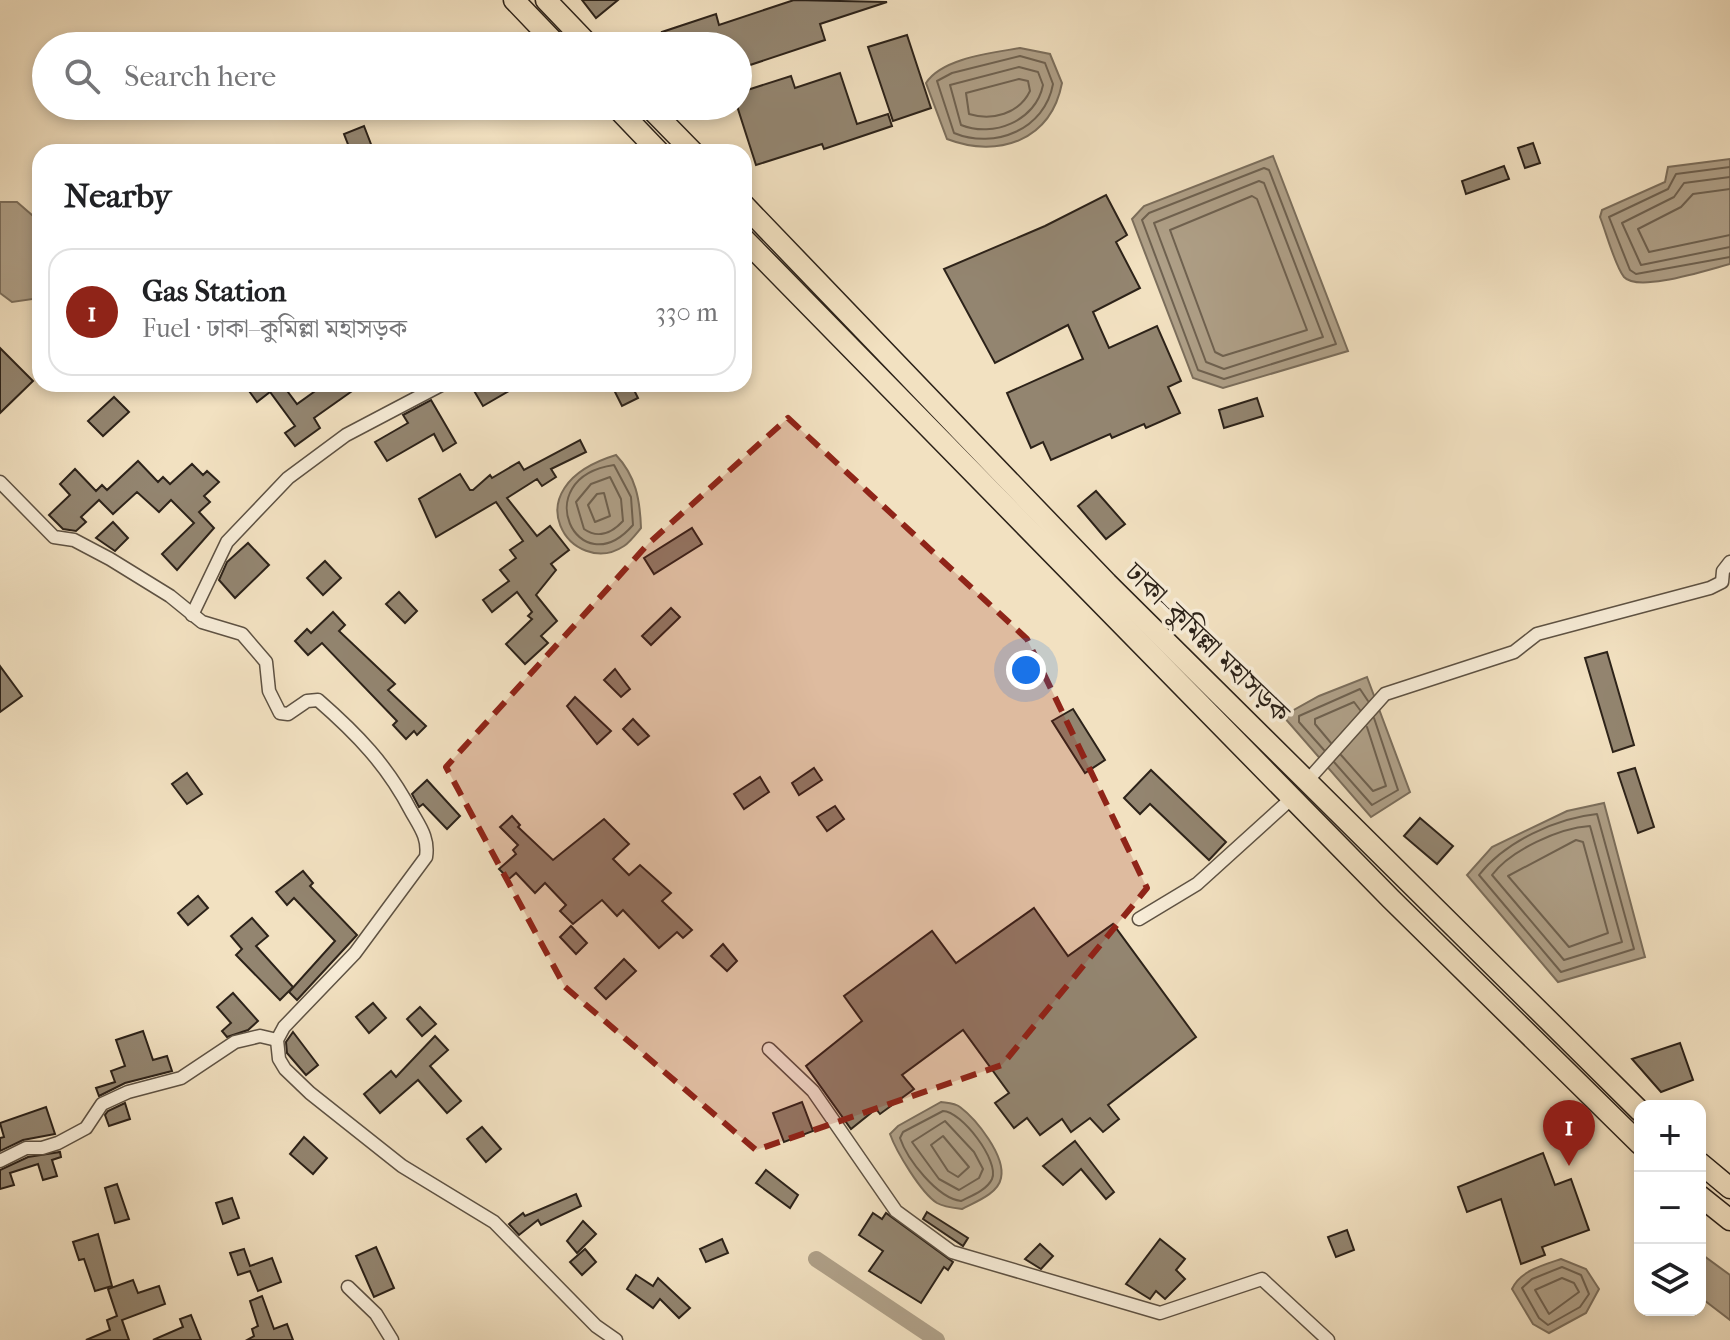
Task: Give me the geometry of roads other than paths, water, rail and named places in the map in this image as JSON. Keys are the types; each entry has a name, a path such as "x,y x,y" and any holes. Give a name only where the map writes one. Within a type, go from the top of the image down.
{"highway":[{"path":"514,0 545,32"},
{"path":"546,0 577,32"},
{"path":"628,120 651,144"},
{"path":"662,120 685,144"},
{"name":"ঢাকা–কুমিল্লা মহাসড়ক","path":"752,213 1107,583 1634,1105"},
{"name":"ঢাকা–কুমিল্লা মহাসড়ক","path":"752,247 1292,798 1634,1138"},
{"path":"1706,1168 1730,1188"},
{"path":"1706,1201 1730,1220"}],"street":[{"path":"192,615 227,542 288,478 346,435 428,392"},
{"path":"0,482 54,537 74,540 110,559 170,596 202,622 242,634 266,662 269,691 280,713 288,714 307,701 318,700 363,740 393,775 428,844 426,857 355,953 294,1015 277,1040 285,1069 310,1093 402,1166 494,1222 596,1326 616,1340"},
{"path":"1308,780 1385,694 1514,652 1537,634 1710,588 1722,582 1723,571 1730,562"},
{"path":"1139,919 1197,884 1292,798"},
{"path":"0,1161 26,1148 42,1148 58,1143 86,1128 102,1104 128,1092 181,1078 235,1042 260,1036 277,1040"},
{"path":"769,1049 813,1091 896,1211 952,1252 1160,1313 1262,1279 1328,1340"},
{"path":"348,1287 376,1314 392,1340"}],"water":[{"path":"1020,48 1050,54 1062,83 1047,119 1020,140 1003,145 966,145 947,139 926,83 955,62"},
{"path":"1273,156 1348,351 1223,388 1193,378 1132,219 1144,206"},
{"path":"1730,159 1730,264 1658,281 1632,281 1624,277 1600,217 1602,210 1665,182 1668,167"},
{"path":"0,202 17,202 32,215 32,299 12,302 0,293"},
{"path":"616,455 636,489 641,528 624,546 605,553 586,551 571,541 560,526 558,507 565,488 583,470"},
{"path":"1367,677 1410,792 1371,817 1283,716 1319,696"},
{"path":"1604,803 1645,957 1558,982 1467,875 1492,847 1567,811"},
{"path":"941,1102 958,1106 974,1120 994,1149 1001,1169 1001,1178 995,1189 962,1209 937,1203 931,1198 910,1171 890,1134 898,1126"},
{"path":"1706,1257 1730,1275 1730,1320 1706,1302"},
{"path":"1561,1259 1586,1269 1599,1289 1586,1313 1549,1333 1533,1324 1512,1289 1526,1273"}],"waterway":[{"path":"816,1259 937,1340"}],"place":[{"name":"Gas Station","path":"1569,1166"}]}
